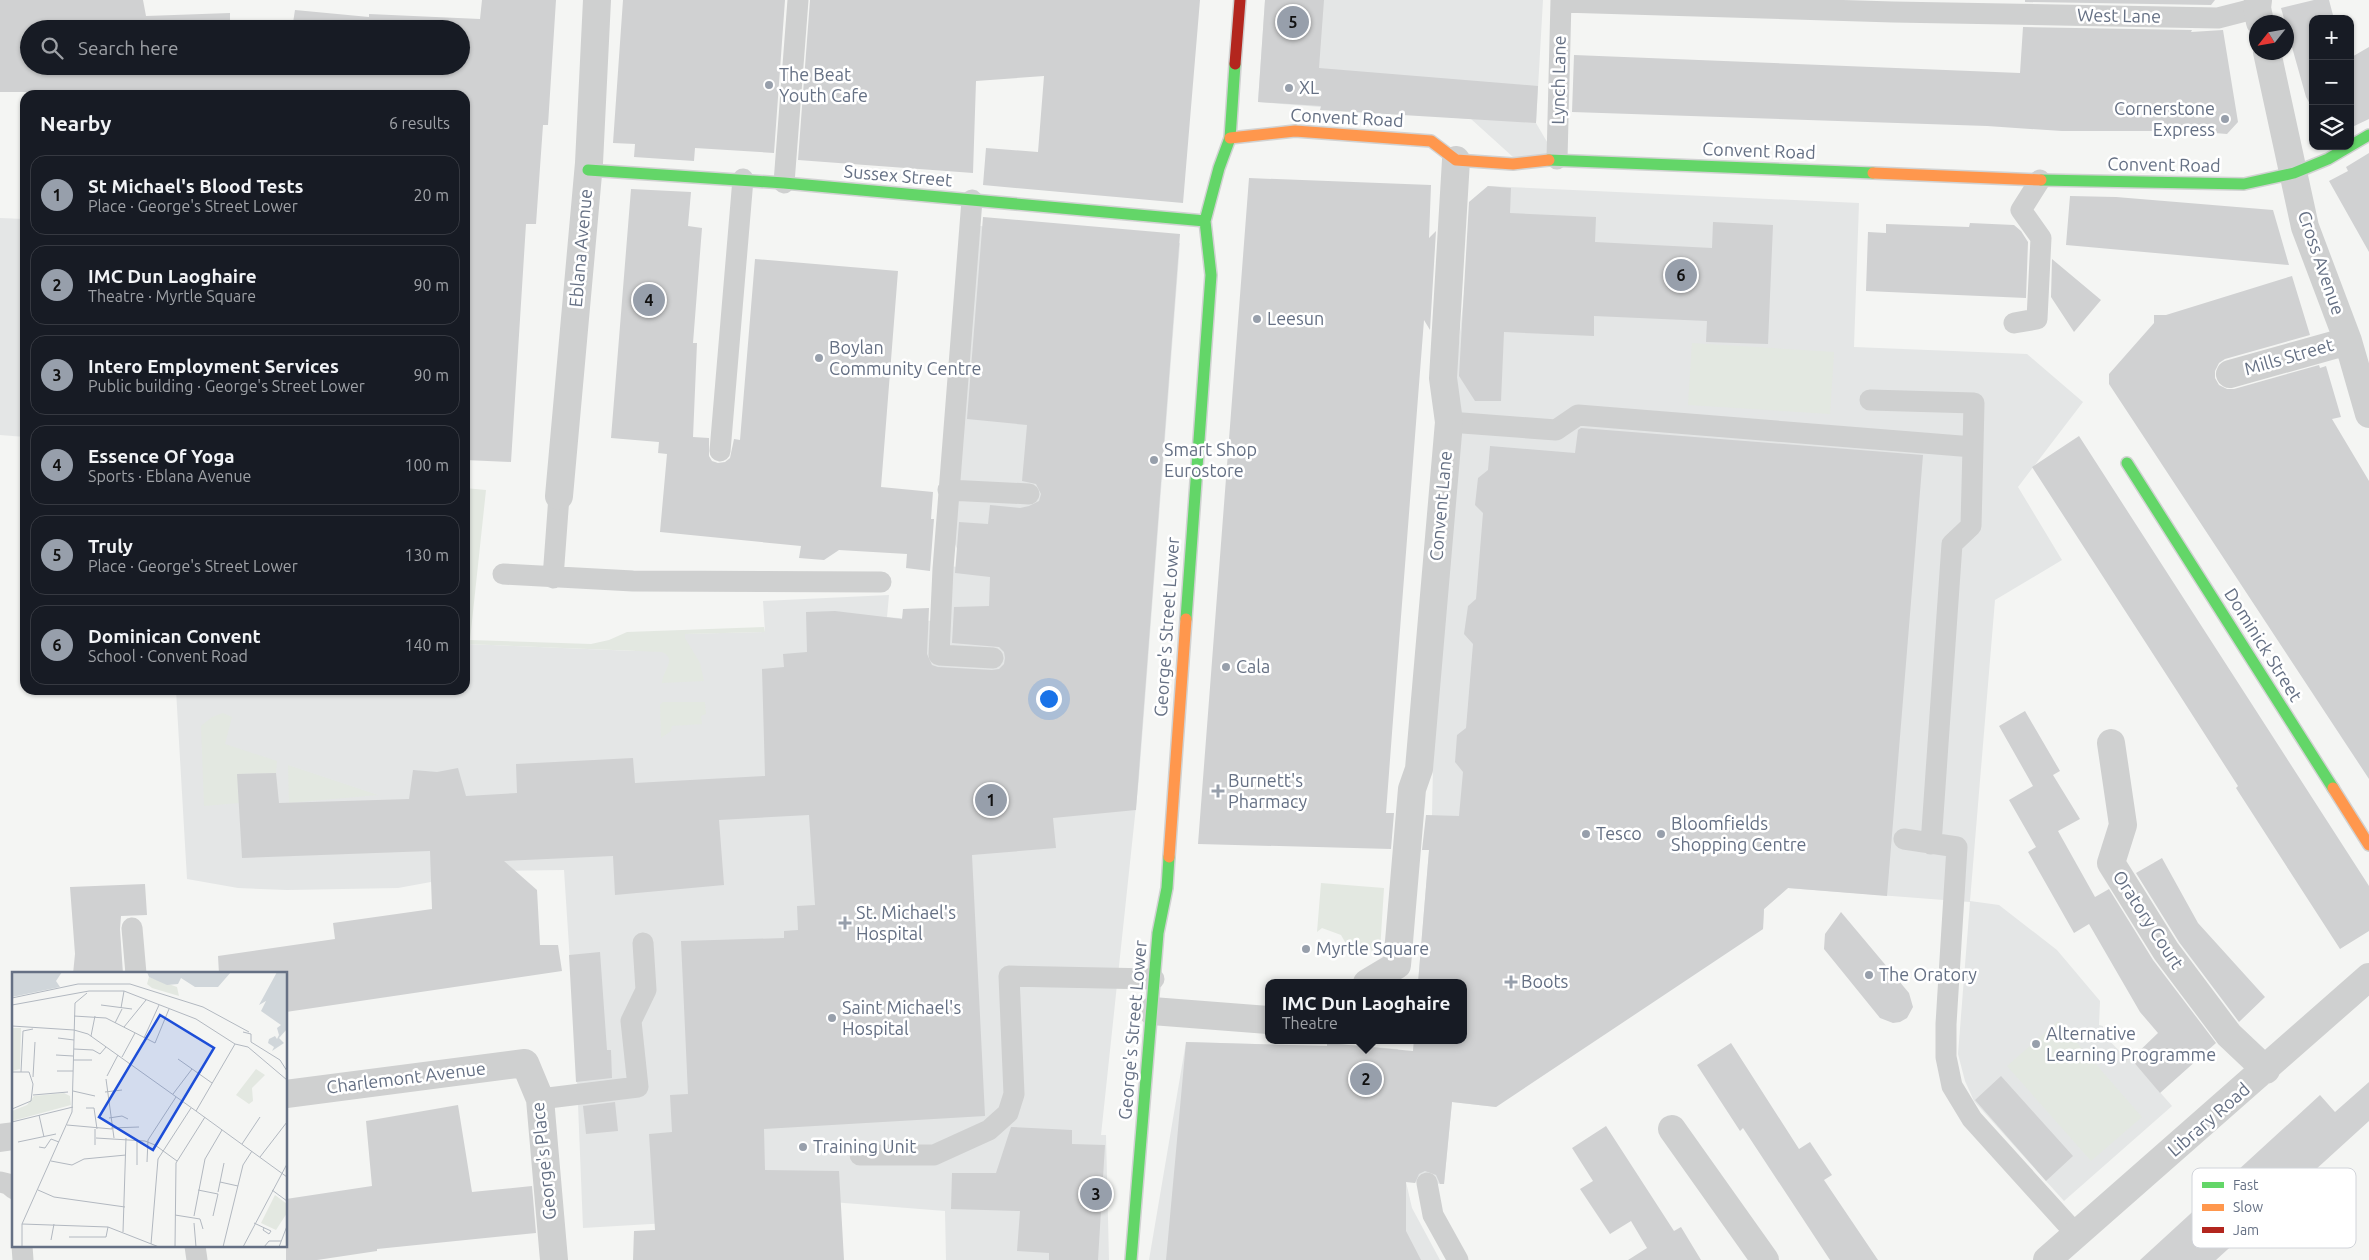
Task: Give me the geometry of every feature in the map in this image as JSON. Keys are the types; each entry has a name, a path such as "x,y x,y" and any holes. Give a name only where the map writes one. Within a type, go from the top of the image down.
{"street":[{"name":"Eblana Avenue","path":"559,496 588,170 597,0"},
{"name":"George's Street Lower","path":"1131,1260 1158,933 1167,888 1211,275 1205,221 1219,168 1230,138 1240,0"},
{"name":"Cross Avenue","path":"2269,60 2305,227 2348,340 2363,366 2369,414"},
{"name":"Convent Road","path":"1230,138 1295,131 1431,141 1456,160 1513,164 1557,160 2040,180 2244,184 2294,173 2328,159 2369,136"},
{"name":"Convent Lane","path":"1373,979 1398,965 1412,789 1419,769 1449,422 1442,378 1456,160"},
{"name":"Sussex Street","path":"588,170 743,179 1205,221"},
{"name":"Mills Street","path":"2230,374 2348,340"},
{"name":"Dominick Street","path":"2127,463 2369,845"},
{"name":"Oratory Court","path":"2111,742 2123,825 2111,863 2166,952 2229,1035 2266,1070"},
{"name":"Library Road","path":"2048,1260 2266,1070 2369,977"},
{"path":"1152,1011 1265,1020"},
{"name":"George's Place","path":"525,1064 540,1099 554,1260"},
{"name":"Charlemont Avenue","path":"288,1094 525,1064"},
{"path":"1672,1129 1765,1260"}],"lane":[{"path":"784,183 798,0"},
{"name":"West Lane","path":"1561,1 1903,12 2218,18 2258,10"},
{"name":"Lynch Lane","path":"1557,160 1561,1"},
{"path":"720,451 743,179"},
{"path":"2014,323 2037,319 2041,238 2021,210 2040,180"},
{"path":"972,200 948,490 939,655 993,658"},
{"path":"1870,400 1974,403 1970,526 1952,544 1931,844"},
{"path":"1449,422 1556,430 1578,415 1973,447"},
{"path":"948,490 1029,494"},
{"path":"553,578 559,496"},
{"path":"503,574 633,581 882,582"},
{"path":"1904,839 1957,847 1946,1049 1952,1086 1972,1119 2077,1235"},
{"path":"132,928 136,972"},
{"path":"540,1099 638,1088 631,1021 646,990 643,943"},
{"path":"860,1156 934,1155 989,1130 1008,1113 1014,1094 1009,976 1154,979"},
{"path":"0,1182 12,1187"},
{"path":"1427,1183 1433,1215 1458,1260"}],"shaded area":[{"path":"1265,0 1543,0 1536,123 1557,159 1513,157 1471,119 1258,102"},
{"path":"1488,186 1859,203 1854,347 2027,354 2083,402 2018,487 2062,560 1995,600 1970,901 1999,905 2057,950 2100,1001 2099,1025 2103,1026 2103,1034 2125,1057 2131,1059 2172,1106 2064,1201 1974,1101 1965,1081 1958,1054 1970,902 1788,888 1764,909 1763,929 1496,1107 1452,1102 1444,1184 1406,1182 1412,1208 1440,1260 1149,1260 1186,1042 1327,1046 1327,1044 1339,1044 1398,1049 1399,1053 1413,1054 1414,1044 1467,1044 1467,979 1418,979 1432,815 1440,430 1453,400 1474,198"},
{"path":"0,218 20,219 20,437 0,435"},
{"name":"St. Michael's Hospital","path":"980,226 1180,243 1139,778 1101,1135 1106,1135 1109,1260 946,1260 945,1211 832,1202 702,1221 583,1228 576,1055 564,870 491,871 398,888 287,890 238,888 187,879 176,695 470,695 470,644 635,651 635,635 765,632 763,601 889,595 887,617 932,621 950,566 957,567 958,551 954,542"},
{"path":"1692,343 1834,352 1830,414 1688,405"},
{"path":"470,488 486,490 470,640"},
{"path":"764,627 765,632 685,634 685,638 700,663 704,681 662,683 669,658 662,652 470,644 470,640 591,644 609,640 627,632"},
{"path":"663,702 705,702 706,714 701,716 702,724 672,726 671,731 661,738 660,705"},
{"path":"223,713 232,717 225,744 277,761 276,773 238,774 239,803 204,806 201,726 212,717"},
{"path":"288,765 378,795 289,803"},
{"path":"1321,883 1384,888 1380,951 1349,949 1341,935 1322,928 1317,932"},
{"path":"2058,1021 2142,1117 2091,1161 2007,1066"}],"building":[{"path":"0,0 143,0 146,16 230,13 230,20 20,20 20,75 470,75 470,20 293,20 295,10 369,17 369,14 480,19 482,0 556,0 548,125 543,125 536,224 526,224 511,462 470,460 470,90 20,90 20,92 0,92"},
{"path":"623,0 785,0 774,153 695,148 694,161 634,157 635,144 613,143"},
{"path":"810,0 1200,0 1183,203 983,185 986,148 1038,152 1044,76 976,81 973,173 798,160"},
{"path":"1265,0 1324,0 1319,68 1538,86 1536,123 1320,110 1321,106 1258,102"},
{"path":"2025,0 2215,0 2211,5 2025,2"},
{"path":"2314,0 2329,0 2333,15 2309,15 2309,102 2294,54 2294,15 2283,15 2281,8"},
{"path":"2023,27 2192,30 2191,32 2223,30 2238,122 2227,134 2189,131 2062,131 1987,126 1572,112 1574,55 2020,73"},
{"path":"2369,47 2369,119 2354,126 2354,60 2354,56"},
{"path":"2369,153 2369,252 2329,181 2348,171 2346,167"},
{"path":"1249,178 1431,185 1429,238 1436,231 1430,330 1424,320 1386,813 1394,813 1391,849 1198,844"},
{"path":"1488,186 1511,188 1510,213 1596,217 1595,242 1712,248 1713,222 1773,225 1768,344 1706,342 1707,321 1594,316 1594,336 1504,332 1501,401 1475,401 1459,376 1469,202"},
{"path":"631,189 691,192 688,226 702,228 693,343 697,343 693,437 709,438 709,456 712,461 718,463 725,462 730,458 734,439 740,440 755,259 898,271 881,487 933,492 931,519 934,519 930,571 906,568 907,554 839,550 824,560 799,558 801,546 660,532 667,454 658,453 659,442 611,438"},
{"path":"2070,196 2116,197 2273,210 2289,265 2066,245"},
{"path":"983,217 1180,234 1136,810 1053,818 1056,848 972,855 985,1116 764,1129 765,1170 839,1171 844,1260 633,1260 634,1231 655,1230 649,1134 672,1132 670,1095 688,1094 681,941 784,938 784,931 798,930 797,906 815,905 809,815 719,820 724,885 615,895 613,856 504,861 537,890 540,945 558,945 562,971 288,1012 288,972 219,972 218,956 335,939 333,923 432,909 430,851 242,858 237,774 276,773 279,803 409,799 413,770 437,772 458,768 466,796 517,793 516,764 633,758 635,783 765,776 762,669 784,667 783,654 807,652 806,612 835,611 902,619 903,609 929,608 927,654 932,665 938,667 999,669 1004,664 1005,658 1004,652 999,647 952,643 954,607 989,606 990,577 955,573 959,522 988,524 990,505 1020,508 1039,501 1041,494 1036,484 1022,481 1027,425 967,419"},
{"path":"1970,223 2014,225 2021,231 2028,242 2026,298 1866,291 1868,232 1886,233 1886,224 1969,227"},
{"path":"2052,259 2101,300 2074,332 2051,297"},
{"path":"2292,276 2310,335 2225,359 2219,363 2215,371 2215,378 2219,385 2227,389 2234,389 2319,365 2320,368 2326,366 2341,417 2332,419 2369,481 2369,779 2109,384 2109,374 2154,323 2154,315 2166,315"},
{"name":"Bloomfields Shopping Centre","path":"1581,428 1923,455 1887,896 1788,888 1764,909 1763,929 1496,1107 1452,1102 1444,1184 1440,1184 1436,1175 1425,1171 1419,1174 1415,1183 1406,1182 1406,1231 1421,1260 1166,1260 1186,1042 1327,1046 1327,1044 1338,1044 1413,1051 1414,1044 1467,1044 1467,979 1418,979 1429,850 1422,850 1426,815 1459,816 1463,772 1455,762 1457,735 1466,728 1473,644 1464,634 1468,606 1476,599 1483,513 1475,505 1478,478 1488,470 1490,446 1575,453 1578,430"},
{"path":"2079,436 2369,886 2369,931 2340,949 2236,788 2238,786 2032,467"},
{"path":"2025,711 2060,771 2053,775 2080,819 2058,831 2095,897 2109,889 2153,960 2216,1043 2160,1093 2131,1059 2158,1033 2140,1012 2089,924 2074,933 2028,852 2036,847 2009,800 2033,786 1999,726"},
{"path":"2162,858 2198,923 2265,997 2239,1022 2179,942 2136,873"},
{"path":"145,884 147,915 121,916 123,972 73,972 75,954 70,887"},
{"name":"The Oratory","path":"1841,912 1909,993 1913,1007 1907,1018 1893,1023 1880,1018 1824,949 1825,934"},
{"path":"600,952 607,1050 611,1050 612,1078 576,1082 569,955"},
{"path":"1731,1043 1799,1149 1810,1142 1832,1175 1824,1180 1878,1260 1830,1260 1743,1128 1740,1131 1697,1065"},
{"path":"2001,1076 2073,1156 2046,1181 1975,1100"},
{"path":"2369,1082 2369,1121 2317,1168 2240,1168 2320,1095 2335,1112"},
{"path":"615,1102 618,1131 586,1134 583,1106"},
{"path":"458,1105 472,1192 532,1186 536,1233 377,1249 377,1251 317,1260 286,1260 286,1248 288,1248 288,1199 372,1186 366,1121"},
{"path":"1606,1126 1674,1231 1681,1227 1701,1260 1628,1260 1647,1248 1631,1221 1610,1234 1580,1189 1593,1181 1572,1148"},
{"path":"1011,1127 1072,1130 1072,1144 1105,1145 1098,1260 1049,1260 1049,1253 1017,1251 1020,1211 951,1209 952,1173 996,1173"},
{"path":"2192,1212 2192,1248 2229,1248 2216,1260 2140,1260"}],"traffic: fast":[{"path":"1186,619 1211,275 1205,221 1219,168 1230,138 1235,64"},
{"path":"2041,180 2244,184 2294,173 2328,159 2369,135"},
{"path":"1549,160 1873,173"},
{"path":"588,170 784,183 1205,221"},
{"path":"2127,463 2333,788"},
{"path":"1131,1260 1158,933 1167,888 1169,857"}],"traffic: slow":[{"path":"1230,138 1295,131 1431,141 1456,160 1513,164 1549,160"},
{"path":"1873,173 2041,180"},
{"path":"1169,857 1186,619"},
{"path":"2333,788 2369,845"}],"traffic: jam":[{"path":"1235,64 1240,0"}],"place":[{"name":"Truly","path":"1293,22"},
{"name":"The Beat Youth Cafe","path":"769,85"},
{"name":"XL","path":"1289,88"},
{"name":"Cornerstone Express","path":"2225,119"},
{"name":"Dominican Convent","path":"1681,275"},
{"name":"Essence Of Yoga","path":"649,300"},
{"name":"Leesun","path":"1257,319"},
{"name":"Boylan Community Centre","path":"819,358"},
{"name":"Smart Shop Eurostore","path":"1154,460"},
{"name":"Cala","path":"1226,667"},
{"name":"Burnett's Pharmacy","path":"1218,791"},
{"name":"St Michael's Blood Tests","path":"991,800"},
{"name":"Tesco","path":"1586,834"},
{"name":"Bloomfields Shopping Centre","path":"1661,834"},
{"name":"St. Michael's Hospital","path":"845,923"},
{"name":"Myrtle Square","path":"1306,949"},
{"name":"The Oratory","path":"1869,975"},
{"name":"Boots","path":"1511,982"},
{"name":"Saint Michael's Hospital","path":"832,1018"},
{"name":"Alternative Learning Programme","path":"2036,1044"},
{"name":"IMC Dun Laoghaire","path":"1366,1079"},
{"name":"Training Unit","path":"803,1147"},
{"name":"Intero Employment Services","path":"1096,1194"}]}
